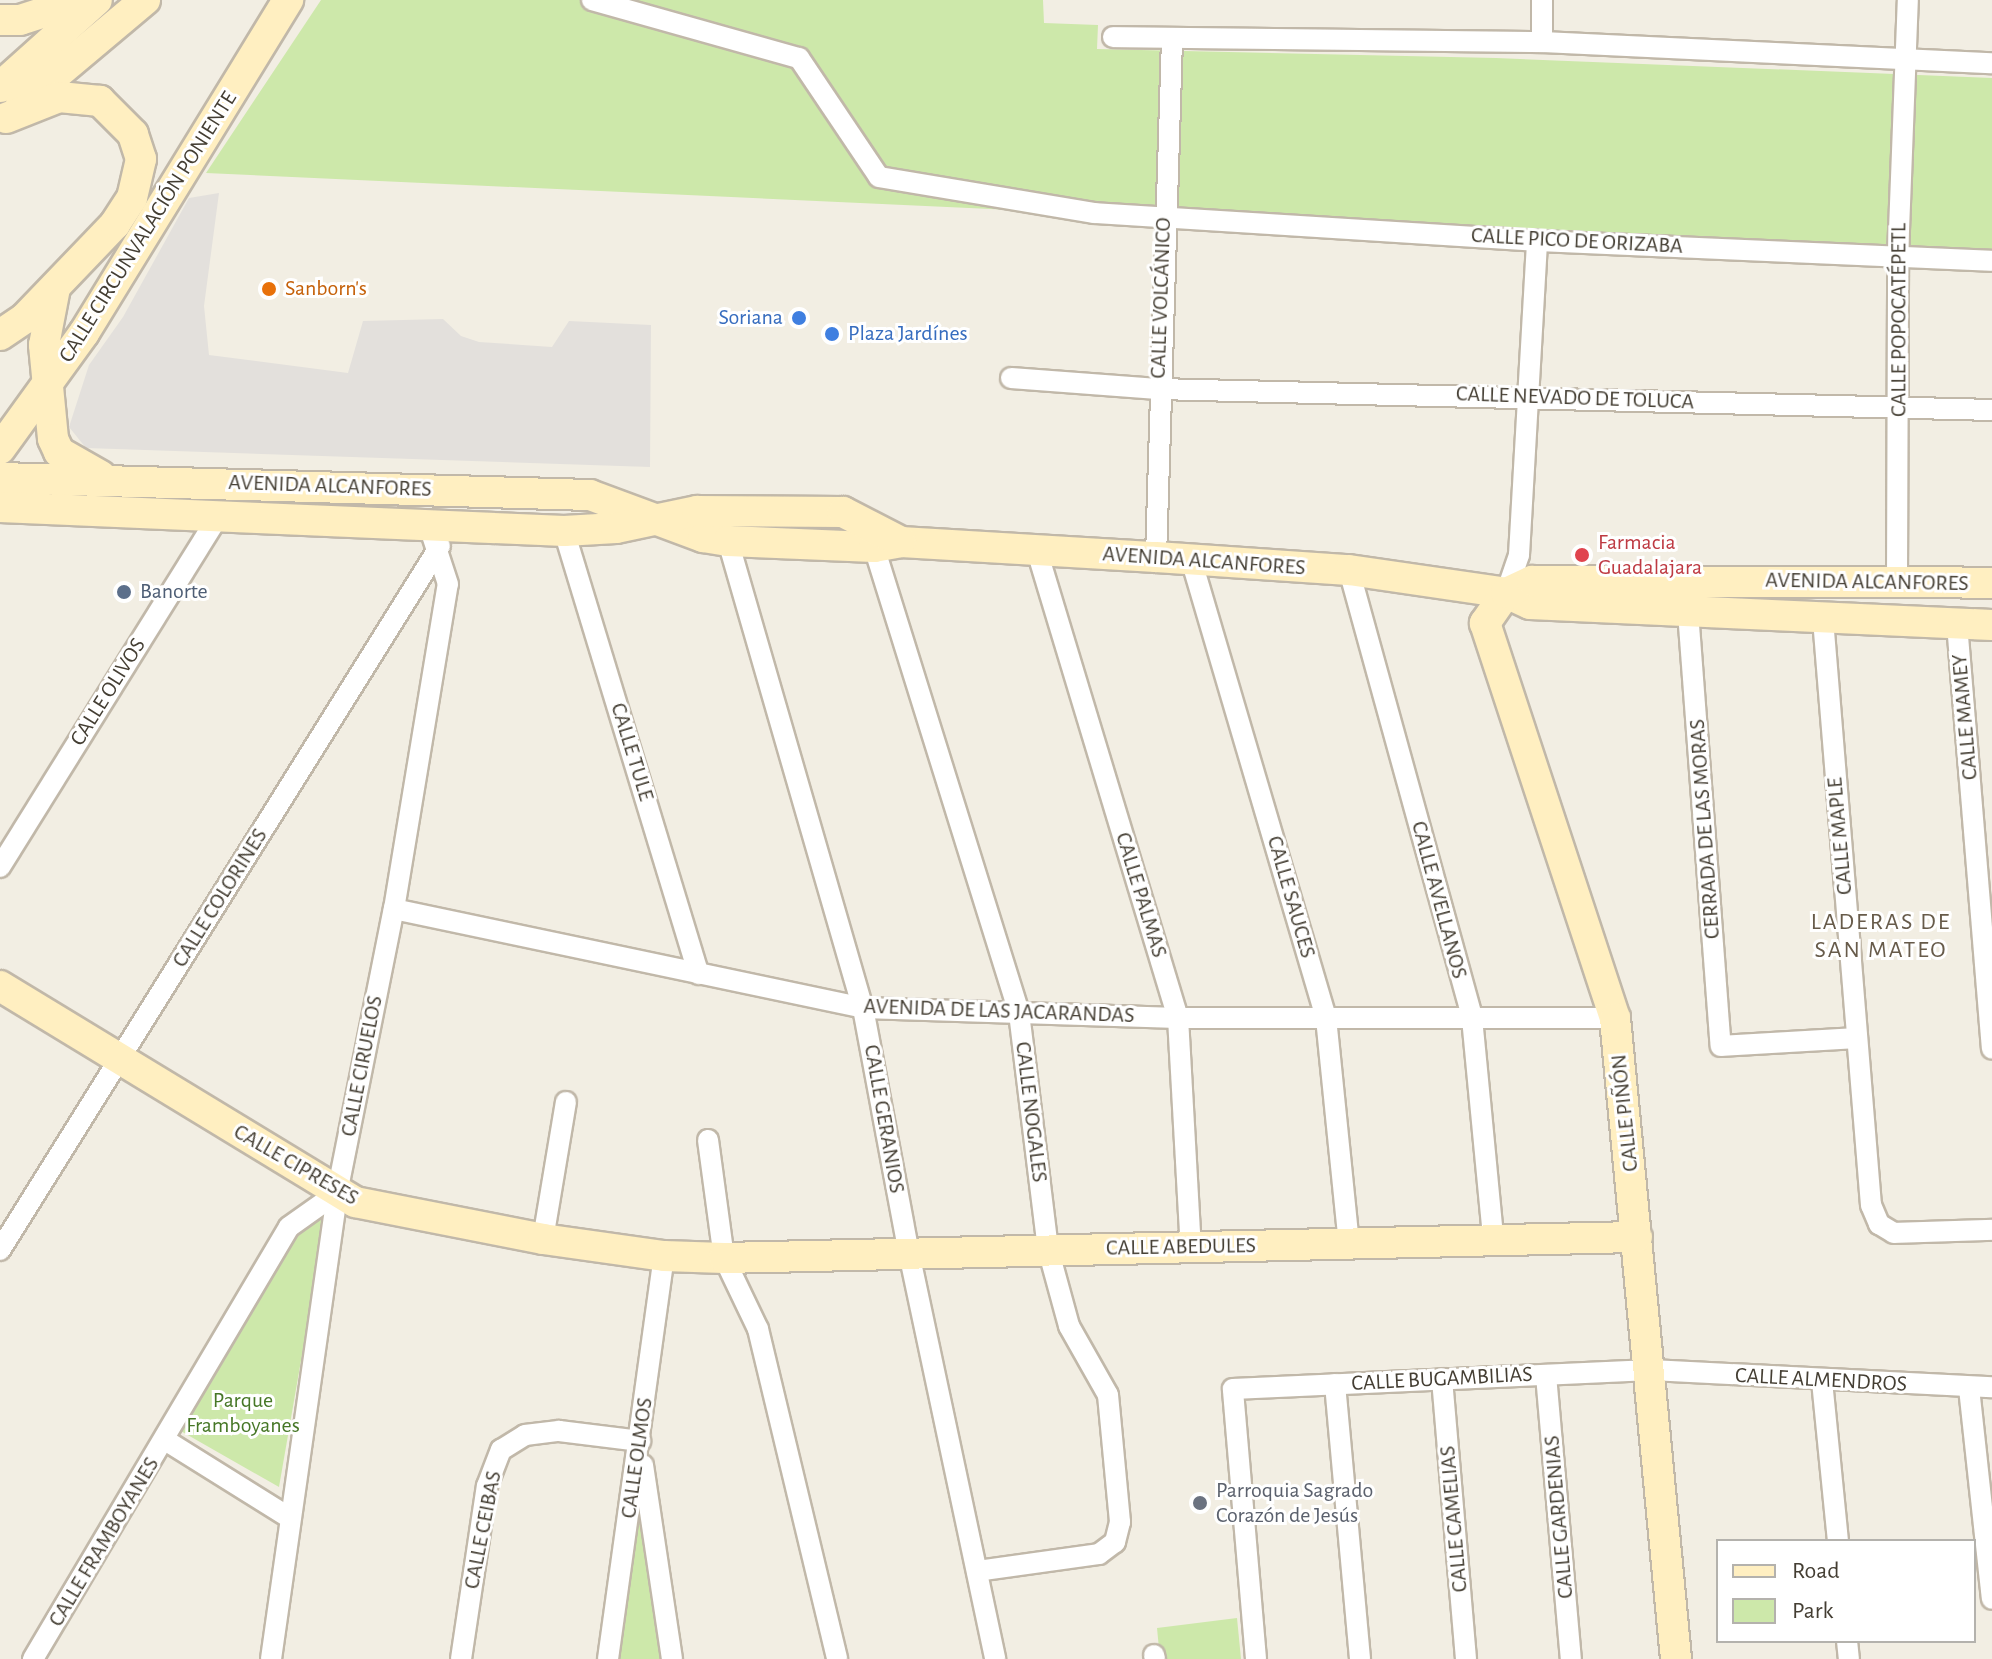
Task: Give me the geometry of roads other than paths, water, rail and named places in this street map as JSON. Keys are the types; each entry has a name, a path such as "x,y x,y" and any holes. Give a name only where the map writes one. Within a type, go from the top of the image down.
{"main road":[{"path":"0,20 20,20 82,0"},
{"path":"0,87 97,0"},
{"path":"3,121 88,43 145,0"},
{"name":"CALLE CIRCUNVALACIÓN PONIENTE","path":"0,449 48,387 288,0"},
{"path":"0,335 56,286 115,224 132,198 141,159 133,134 100,101 59,97 3,121"},
{"path":"56,286 45,334 53,439 59,452 106,478"},
{"name":"AVENIDA ALCANFORES","path":"0,478 106,478 590,495 728,541 884,538 1037,551 1349,570 1506,593 1530,604 1992,625"},
{"name":"AVENIDA ALCANFORES","path":"0,507 217,518 434,536 616,528 728,509 843,512 884,538"},
{"name":"AVENIDA ALCANFORES","path":"1506,593 1532,581 1897,580 1992,583"},
{"name":"CALLE PIÑÓN","path":"1506,593 1485,623 1615,1018 1651,1370 1676,1659"},
{"name":"CALLE CIPRESES","path":"0,986 337,1193 374,1207 543,1239 664,1256 724,1258"},
{"name":"CALLE ABEDULES","path":"724,1258 1637,1237"}],"street":[{"name":"CALLE PICO DE ORIZABA","path":"592,0 799,58 879,177 1094,213 1537,241 1992,261"},
{"path":"1542,0 1542,42"},
{"name":"CALLE POPOCATÉPETL","path":"1897,580 1898,256 1908,0"},
{"path":"1113,37 1542,42 1992,63"},
{"name":"CALLE VOLCÁNICO","path":"1156,557 1163,215 1172,39"},
{"path":"1506,593 1519,555 1537,241"},
{"name":"CALLE NEVADO DE TOLUCA","path":"1011,378 1158,389 1992,410"},
{"name":"CALLE OLIVOS","path":"0,867 217,518"},
{"name":"CALLE TULE","path":"564,531 699,974"},
{"name":"CALLE CIRUELOS","path":"271,1659 288,1517 337,1193 394,909 448,584 434,536"},
{"name":"CALLE COLORINES","path":"0,1250 119,1060 434,536"},
{"name":"CALLE NOGALES","path":"884,538 1019,1013 1048,1249 1069,1326 1108,1395 1120,1522 1115,1542 1099,1554 977,1571"},
{"name":"CALLE GERANIOS","path":"728,541 863,1008 909,1253 995,1659"},
{"name":"CALLE PALMAS","path":"1037,551 1178,1018 1191,1247"},
{"name":"CALLE SAUCES","path":"1191,559 1326,1018 1349,1243"},
{"name":"CALLE AVELLANOS","path":"1349,570 1472,1018 1493,1238"},
{"name":"CERRADA DE LAS MORAS","path":"1688,612 1721,1046 1856,1038"},
{"name":"CALLE MAPLE","path":"1823,619 1871,1205 1879,1224 1894,1233 1992,1230"},
{"name":"CALLE MAMEY","path":"1957,624 1992,1049"},
{"name":"AVENIDA DE LAS JACARANDAS","path":"394,909 863,1008 1178,1018 1615,1018"},
{"path":"543,1239 566,1102"},
{"path":"708,1140 724,1258 758,1329 837,1659"},
{"name":"CALLE FRAMBOYANES","path":"33,1659 289,1227 337,1193"},
{"name":"CALLE OLMOS","path":"608,1659 664,1256"},
{"name":"CALLE BUGAMBILIAS","path":"1256,1659 1233,1389 1651,1370"},
{"name":"CALLE ALMENDROS","path":"1651,1370 1822,1381 1992,1387"},
{"name":"CALLE GARDENIAS","path":"1546,1375 1571,1659"},
{"name":"CALLE CAMELIAS","path":"1442,1379 1466,1659"},
{"path":"1822,1381 1838,1539"},
{"path":"1335,1384 1360,1659"},
{"path":"1969,1388 1992,1599"},
{"name":"CALLE CEIBAS","path":"461,1659 487,1486 501,1450 525,1435 559,1431 640,1441"},
{"path":"165,1440 288,1517"},
{"path":"640,1441 672,1659"}],"place":[{"name":"Sanborn's","path":"269,289"},
{"name":"Soriana","path":"799,318"},
{"name":"Plaza Jardínes","path":"832,334"},
{"name":"Farmacia Guadalajara","path":"1582,555"},
{"name":"Banorte","path":"124,592"},
{"name":"Parroquia Sagrado Corazón de Jesús","path":"1200,1503"}],"district":[{"name":"LADERAS DE SAN MATEO","path":"1881,937"}],"park label":[{"name":"Parque Framboyanes","path":"243,1412"}]}
